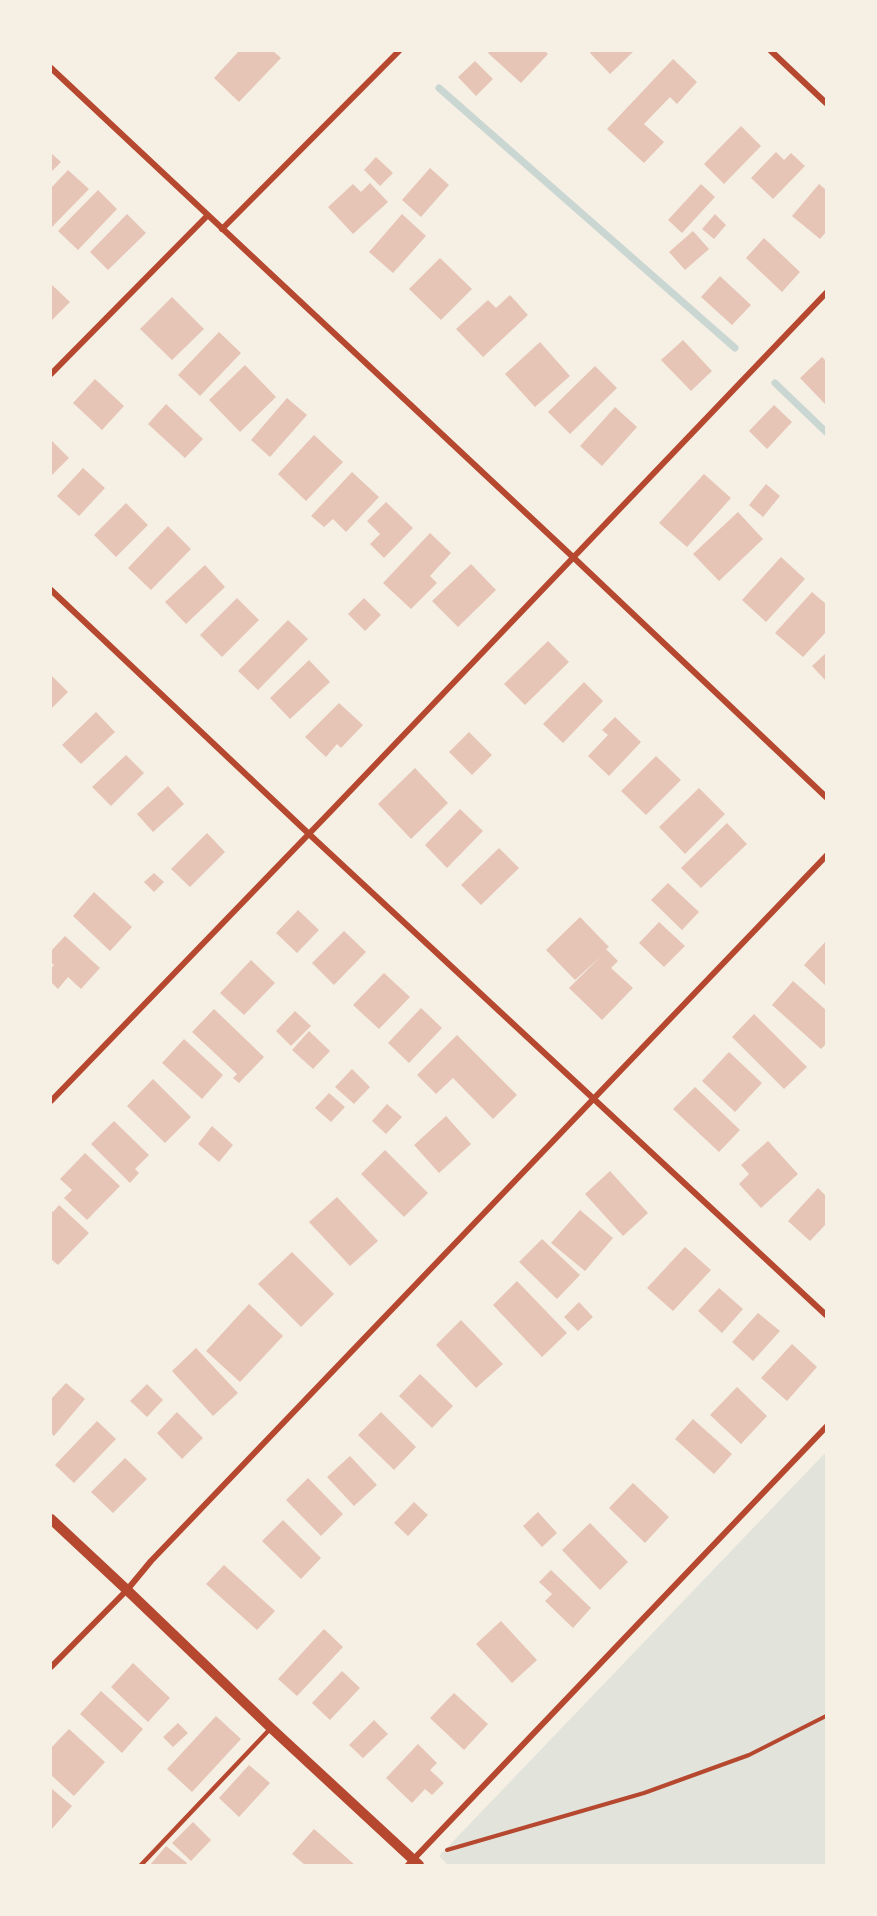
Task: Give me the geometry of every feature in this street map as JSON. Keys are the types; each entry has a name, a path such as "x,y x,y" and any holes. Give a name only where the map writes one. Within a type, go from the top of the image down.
{"street":[{"path":"222,229 399,51"},
{"path":"771,51 826,103"},
{"path":"51,68 826,797"},
{"path":"51,374 207,216"},
{"path":"51,1101 826,293"},
{"path":"51,590 309,834 826,1314"},
{"path":"51,1667 826,856"},
{"path":"51,1519 413,1863 826,1427"}],"lane":[{"path":"141,1865 271,1728"}],"path":[{"path":"447,1850 644,1793 749,1755 826,1716"}],"shaded area":[{"path":"826,1452 826,1865 448,1865 439,1856"}],"building":[{"path":"239,51 273,51 281,58 239,102 214,78"},
{"path":"490,51 545,51 548,54 521,83 488,53"},
{"path":"592,51 634,51 610,74 590,53"},
{"path":"673,59 697,82 677,104 670,97 644,124 664,142 644,163 607,129"},
{"path":"475,61 493,79 476,96 458,77"},
{"path":"741,126 761,146 724,184 704,164"},
{"path":"776,152 784,160 791,153 805,166 773,199 751,178"},
{"path":"51,153 61,162 51,172"},
{"path":"376,157 393,173 380,186 364,170"},
{"path":"430,168 449,185 421,217 402,200"},
{"path":"68,170 89,189 51,228 51,188"},
{"path":"370,183 388,202 353,234 328,207 353,184 361,192"},
{"path":"701,184 715,197 682,233 668,220"},
{"path":"819,184 826,190 826,232 820,239 792,216"},
{"path":"98,190 117,209 78,250 58,231"},
{"path":"127,214 146,233 108,270 90,252"},
{"path":"402,214 426,236 393,273 369,252"},
{"path":"715,214 726,225 714,239 702,229"},
{"path":"693,231 709,249 685,270 669,252"},
{"path":"764,238 800,272 782,292 746,258"},
{"path":"440,258 472,289 441,320 409,289"},
{"path":"720,276 751,305 732,325 701,297"},
{"path":"51,284 70,302 51,321"},
{"path":"510,295 528,315 483,357 456,329 488,300 496,308"},
{"path":"172,297 204,329 172,360 140,329"},
{"path":"219,332 241,353 200,396 178,375"},
{"path":"683,340 712,371 691,391 661,360"},
{"path":"540,342 570,376 535,407 505,374"},
{"path":"822,357 826,361 826,405 800,378"},
{"path":"245,365 276,397 240,432 209,400"},
{"path":"595,366 617,388 570,434 548,412"},
{"path":"95,379 124,406 102,430 73,403"},
{"path":"287,398 307,415 270,457 251,440"},
{"path":"166,404 203,439 185,458 148,424"},
{"path":"774,405 792,422 767,449 749,431"},
{"path":"615,407 637,427 602,466 580,446"},
{"path":"314,435 343,462 306,501 278,474"},
{"path":"51,440 69,458 51,476"},
{"path":"83,468 105,488 79,516 57,496"},
{"path":"352,472 379,497 346,532 333,519 324,527 311,516"},
{"path":"704,474 731,498 687,547 659,523"},
{"path":"766,484 780,496 763,517 749,505"},
{"path":"386,502 413,528 384,558 370,544 380,534 367,521"},
{"path":"126,503 148,525 116,557 94,535"},
{"path":"738,512 763,539 719,581 693,554"},
{"path":"168,526 191,549 151,590 128,568"},
{"path":"430,533 451,553 430,576 437,583 411,609 383,583"},
{"path":"781,557 805,579 766,622 742,600"},
{"path":"471,564 496,590 458,627 432,601"},
{"path":"205,565 225,587 186,624 165,602"},
{"path":"812,592 826,604 826,632 803,657 775,633"},
{"path":"237,598 259,620 222,657 200,635"},
{"path":"364,598 381,615 365,631 348,614"},
{"path":"288,620 308,639 258,690 238,671"},
{"path":"548,641 569,662 525,705 504,684"},
{"path":"826,653 826,681 812,666"},
{"path":"309,660 330,682 290,719 270,698"},
{"path":"51,675 68,692 51,709"},
{"path":"584,682 603,701 563,743 543,724"},
{"path":"339,703 363,725 341,748 337,744 326,757 305,737"},
{"path":"96,712 115,732 81,764 62,745"},
{"path":"615,717 641,742 609,776 588,756 608,735 602,730"},
{"path":"469,732 492,755 472,775 449,752"},
{"path":"126,755 144,773 111,806 92,787"},
{"path":"656,756 681,780 646,815 621,791"},
{"path":"415,768 448,803 411,839 378,804"},
{"path":"168,786 184,804 153,832 137,814"},
{"path":"699,788 725,814 685,854 659,827"},
{"path":"460,809 483,831 447,868 425,845"},
{"path":"727,823 747,844 701,888 681,868"},
{"path":"207,833 225,852 190,887 171,869"},
{"path":"499,848 519,868 481,905 461,885"},
{"path":"154,873 164,882 154,892 144,882"},
{"path":"668,883 699,912 682,930 651,900"},
{"path":"94,892 132,927 110,951 73,916"},
{"path":"298,910 319,930 297,953 276,933"},
{"path":"580,917 609,947 606,949 618,961 611,968 633,988 602,1020 569,988 601,956 575,980 546,950"},
{"path":"659,922 685,946 664,967 639,943"},
{"path":"344,931 366,952 334,985 312,963"},
{"path":"65,936 100,968 81,989 68,977 58,989 51,982 51,968 54,965 51,963 51,951"},
{"path":"826,941 826,986 804,965"},
{"path":"251,960 275,983 244,1015 220,993"},
{"path":"384,973 410,997 379,1029 353,1005"},
{"path":"793,981 826,1010 826,1044 821,1049 772,1005"},
{"path":"421,1008 442,1028 409,1063 388,1043"},
{"path":"214,1009 264,1057 239,1083 233,1078 237,1074 192,1032"},
{"path":"295,1011 311,1026 291,1046 276,1031"},
{"path":"754,1014 807,1067 784,1089 732,1037"},
{"path":"309,1031 330,1051 313,1069 292,1050"},
{"path":"457,1035 517,1095 493,1119 453,1078 436,1094 417,1075"},
{"path":"184,1039 223,1075 202,1099 162,1063"},
{"path":"729,1052 762,1083 735,1112 702,1081"},
{"path":"352,1069 370,1087 354,1104 335,1087"},
{"path":"153,1079 191,1117 165,1143 127,1106"},
{"path":"695,1087 740,1130 719,1152 673,1109"},
{"path":"329,1093 345,1107 331,1122 315,1108"},
{"path":"387,1104 402,1117 386,1134 372,1121"},
{"path":"446,1116 471,1144 439,1173 414,1145"},
{"path":"114,1121 149,1155 135,1169 139,1173 130,1183 91,1144"},
{"path":"212,1126 233,1145 219,1162 198,1144"},
{"path":"768,1141 798,1174 761,1208 739,1184 749,1174 741,1165"},
{"path":"385,1150 428,1193 404,1217 361,1174"},
{"path":"85,1153 120,1186 87,1220 64,1198 72,1190 60,1179"},
{"path":"610,1171 648,1213 623,1236 585,1194"},
{"path":"818,1188 826,1196 826,1224 810,1241 788,1221"},
{"path":"337,1197 378,1241 350,1266 309,1222"},
{"path":"59,1205 89,1233 58,1265 51,1259 51,1210 53,1212"},
{"path":"580,1210 613,1238 585,1271 551,1243"},
{"path":"542,1239 580,1275 557,1299 519,1262"},
{"path":"685,1247 711,1270 673,1311 647,1288"},
{"path":"292,1252 334,1294 301,1327 258,1284"},
{"path":"517,1281 567,1333 542,1357 493,1305"},
{"path":"719,1288 743,1309 722,1333 698,1311"},
{"path":"579,1302 593,1317 578,1331 564,1317"},
{"path":"249,1304 283,1336 240,1382 206,1351"},
{"path":"758,1313 780,1331 753,1361 732,1342"},
{"path":"461,1320 503,1364 476,1388 436,1345"},
{"path":"792,1344 817,1367 787,1401 761,1378"},
{"path":"196,1348 238,1393 213,1416 172,1371"},
{"path":"420,1374 453,1406 432,1428 399,1396"},
{"path":"66,1383 85,1399 54,1436 51,1433 51,1399"},
{"path":"147,1384 163,1400 147,1417 130,1401"},
{"path":"737,1387 767,1416 741,1444 710,1415"},
{"path":"177,1412 203,1438 182,1459 157,1433"},
{"path":"381,1412 416,1447 394,1470 358,1435"},
{"path":"693,1419 732,1454 714,1474 675,1439"},
{"path":"97,1421 116,1439 74,1483 55,1465"},
{"path":"350,1456 377,1485 354,1506 327,1477"},
{"path":"125,1458 147,1479 113,1513 91,1492"},
{"path":"308,1478 343,1514 321,1536 286,1500"},
{"path":"633,1483 669,1517 645,1543 609,1508"},
{"path":"414,1502 428,1515 408,1536 394,1523"},
{"path":"538,1512 557,1533 542,1547 523,1526"},
{"path":"283,1520 321,1558 301,1579 262,1541"},
{"path":"590,1523 628,1562 600,1590 562,1550"},
{"path":"224,1565 275,1611 257,1630 206,1584"},
{"path":"551,1570 591,1608 573,1628 545,1601 552,1594 539,1582"},
{"path":"501,1621 537,1660 512,1683 476,1644"},
{"path":"324,1629 343,1647 297,1696 278,1679"},
{"path":"133,1663 170,1698 148,1722 111,1687"},
{"path":"342,1671 360,1688 330,1720 312,1703"},
{"path":"101,1691 143,1729 122,1753 80,1714"},
{"path":"454,1693 488,1724 464,1750 430,1718"},
{"path":"216,1716 241,1739 192,1792 167,1769"},
{"path":"374,1720 388,1734 363,1758 349,1745"},
{"path":"178,1723 188,1733 173,1747 163,1737"},
{"path":"69,1729 105,1762 74,1796 51,1775 51,1748"},
{"path":"418,1744 437,1763 430,1770 444,1783 432,1795 425,1789 412,1803 386,1778"},
{"path":"249,1765 270,1783 239,1817 219,1798"},
{"path":"51,1788 72,1806 51,1830"},
{"path":"193,1822 211,1840 191,1861 172,1843"},
{"path":"314,1829 355,1865 305,1865 292,1854"},
{"path":"166,1846 187,1863 186,1865 150,1865"}],"waterway":[{"path":"439,88 735,348"},
{"path":"775,383 826,432"}]}
